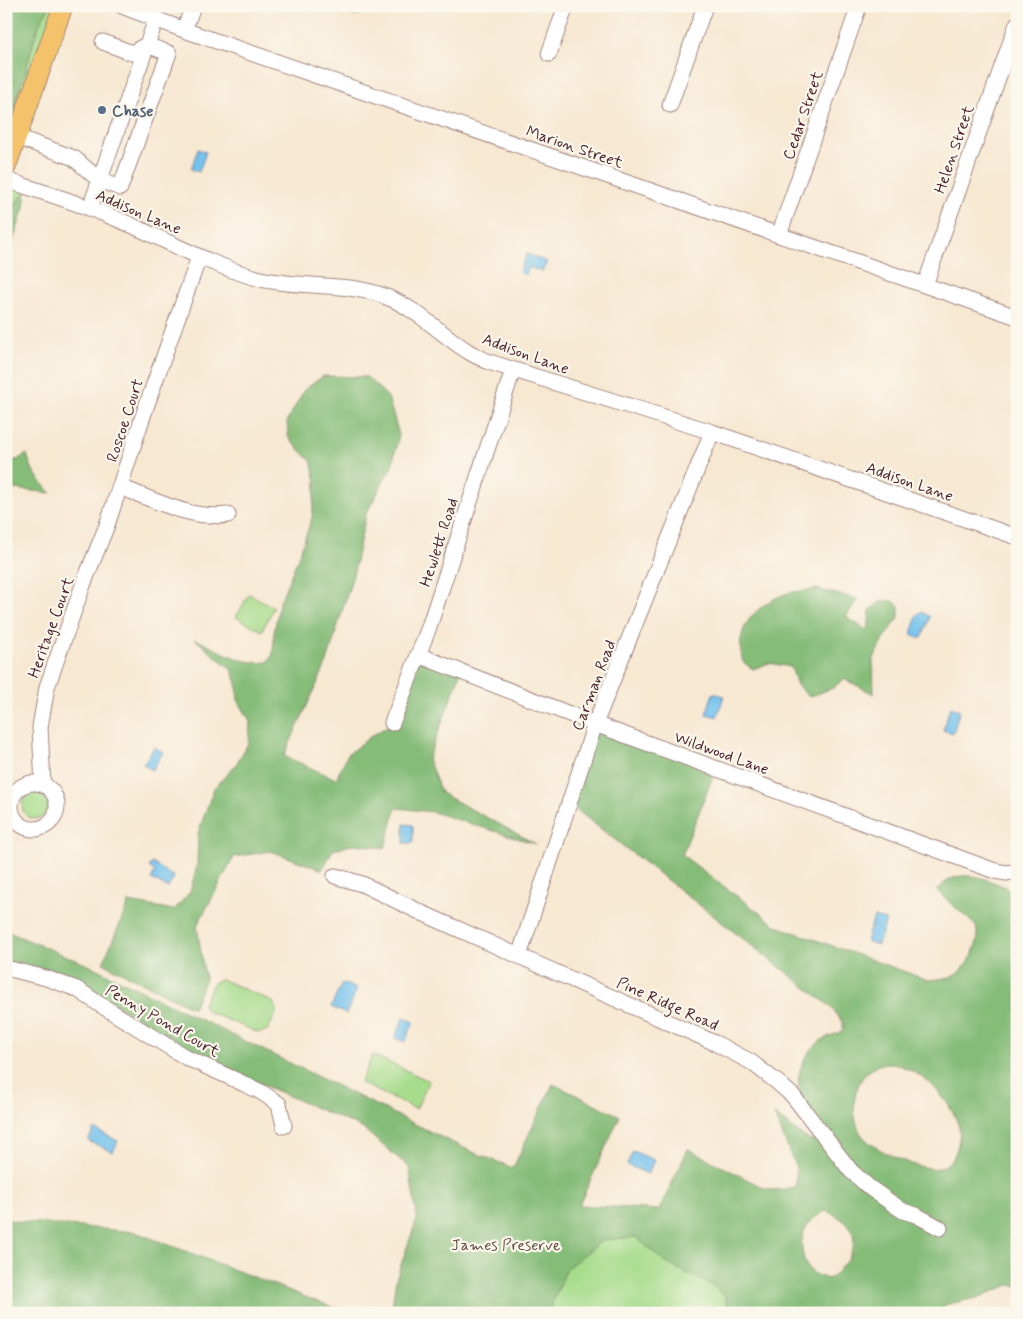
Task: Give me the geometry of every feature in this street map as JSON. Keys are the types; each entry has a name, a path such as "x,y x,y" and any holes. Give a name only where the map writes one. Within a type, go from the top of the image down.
{"main road":[{"path":"6,167 62,6"}],"street":[{"name":"Marion Street","path":"122,6 184,30 1017,317"},
{"path":"184,30 192,6"},
{"path":"549,54 566,6"},
{"path":"670,105 705,6"},
{"name":"Cedar Street","path":"779,235 859,6"},
{"path":"90,208 156,19"},
{"name":"Helen Street","path":"924,285 1017,24"},
{"path":"17,137 74,158 99,180 120,188 169,53 146,45 132,53 103,42"},
{"name":"Addison Lane","path":"6,180 90,208 199,257 258,278 286,284 353,288 384,296 424,317 468,351 490,362 712,432 1017,537"},
{"name":"Roscoe Court","path":"199,257 120,487 201,516 228,515"},
{"name":"Hewlett Road","path":"392,723 418,655 513,370"},
{"name":"Carman Road","path":"519,956 595,724 712,432"},
{"name":"Heritage Court","path":"43,785 40,727 47,687 120,487"},
{"name":"Wildwood Lane","path":"418,655 595,724 995,871 1007,873 1017,871"},
{"name":"Pine Ridge Road","path":"335,876 362,884 751,1062 793,1096 851,1171 864,1183 903,1211 916,1215 940,1228"},
{"name":"Penny Pond Court","path":"6,968 46,978 77,989 187,1058 261,1092 279,1104 284,1126"}],"green space":[{"path":"10,6 50,6 40,22 34,39 26,71 16,98 17,109 6,139 6,21"},
{"path":"50,6 63,6 17,109 16,98 26,71 34,39 40,22"},
{"path":"327,6 362,6 362,13 355,16"},
{"path":"6,180 29,187 6,218"},
{"path":"26,192 24,208 6,262 5,232 8,216 18,200"},
{"path":"323,376 367,377 388,397 399,435 392,466 366,514 353,575 327,662 284,756 336,779 348,754 392,723 418,655 461,672 428,759 441,793 536,844 433,812 396,808 385,848 355,844 333,850 322,870 271,851 234,857 197,926 205,979 193,1008 103,963 129,902 174,910 190,892 197,866 198,833 214,788 235,766 249,742 250,721 238,700 237,683 232,670 195,639 230,656 249,662 268,662 273,654 274,633 279,604 312,518 316,481 311,461 288,436 287,421 304,390"},
{"path":"27,454 36,475 51,493 6,488 6,461 17,460"},
{"path":"816,589 858,599 846,617 868,631 870,610 881,601 893,601 899,606 899,618 886,635 873,660 874,694 844,679 833,688 809,697 797,685 791,667 769,663 753,669 743,662 741,639 749,620 756,612 764,605 785,594"},
{"path":"249,594 274,607 262,631 236,617"},
{"path":"595,724 716,769 682,855 777,926 928,980 948,978 960,972 972,956 978,939 976,926 937,891 944,883 957,877 975,876 1017,892 1017,1286 1009,1285 977,1298 944,1305 944,1313 727,1313 726,1297 711,1285 666,1263 636,1237 603,1240 567,1268 548,1313 391,1313 396,1279 417,1219 409,1167 362,1128 220,1066 77,982 6,963 6,931 93,967 470,1151 513,1168 553,1084 620,1116 579,1205 659,1210 688,1149 764,1188 774,1190 796,1188 796,1168 774,1114 810,1140 836,1140 804,1100 799,1086 799,1079 802,1064 811,1050 824,1039 843,1031 843,1023 830,1006 570,805","holes":["886,1063 894,1063 929,1082 945,1100 958,1123 958,1146 953,1158 945,1166 931,1168 909,1163 880,1150 861,1134 857,1125 854,1104 859,1083 872,1068","826,1211 844,1221 850,1227 854,1242 848,1258 834,1275 828,1278 812,1272 805,1263 802,1246 803,1235 807,1226"]},
{"path":"35,793 44,797 48,806 44,815 35,819 26,815 22,806 26,797"},
{"path":"221,979 273,1002 277,1011 268,1030 259,1033 206,1011 203,1004 214,982"},
{"path":"373,1055 429,1081 416,1109 360,1083"},
{"name":"James Preserve","path":"470,1151 636,1237 730,1292 726,1298 727,1313 403,1313"},
{"path":"6,1220 135,1232 345,1313 6,1313"}],"water":[{"path":"198,149 206,152 199,172 191,169"},
{"path":"527,254 547,262 542,272 529,267 526,275 519,272"},
{"path":"921,611 930,617 922,638 917,638 911,633 918,613 920,614"},
{"path":"713,693 724,696 717,717 706,714"},
{"path":"950,707 960,710 953,733 943,730"},
{"path":"154,747 163,752 152,770 143,764"},
{"path":"404,824 413,825 413,843 404,843"},
{"path":"152,863 174,877 168,888 151,879 155,871 149,867"},
{"path":"874,917 886,921 878,945 866,941"},
{"path":"342,983 357,989 346,1014 331,1007"},
{"path":"404,1017 414,1022 405,1042 395,1038"},
{"path":"94,1129 118,1141 113,1152 88,1141"},
{"path":"633,1151 654,1160 648,1174 627,1165"}],"place":[{"name":"Chase","path":"102,110"}]}
